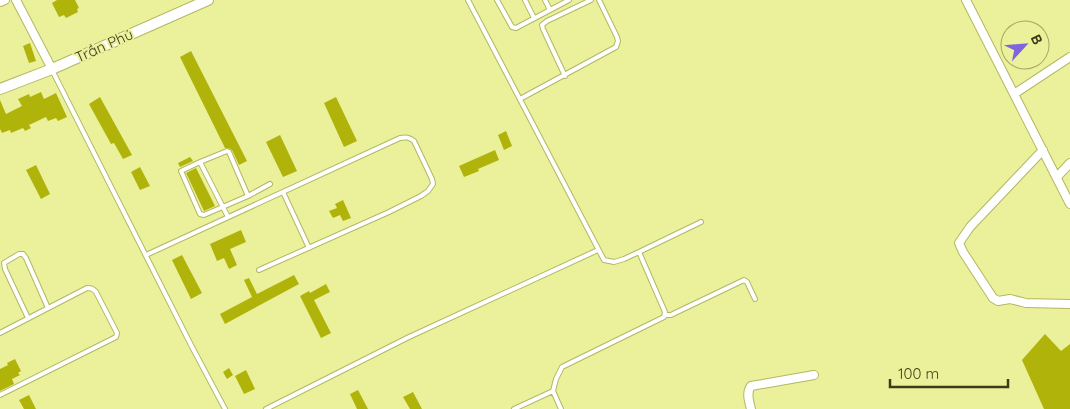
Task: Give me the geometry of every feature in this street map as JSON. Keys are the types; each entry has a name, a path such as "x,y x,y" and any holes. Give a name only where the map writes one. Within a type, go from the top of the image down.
{"street":[{"path":"0,2 5,0"},
{"path":"16,0 52,69"},
{"name":"Trần Phú","path":"0,89 52,69 208,0"},
{"path":"966,0 1070,204"},
{"path":"1014,94 1070,57"},
{"path":"1043,150 970,227 959,243 963,252 996,300 1000,302 1010,299 1026,303 1070,304"},
{"path":"1057,177 1070,163"},
{"path":"750,409 748,388 751,386 814,375"}],"lane":[{"path":"468,0 604,260 614,262 624,259 702,222"},
{"path":"497,0 513,28 570,0"},
{"path":"525,0 534,18"},
{"path":"545,0 550,10"},
{"path":"544,23 583,2 591,0"},
{"path":"520,99 616,47 618,44 617,37 599,0"},
{"path":"560,5 564,13"},
{"path":"541,15 544,23 542,25 543,29 565,76"},
{"path":"52,69 225,409"},
{"path":"146,255 400,138 406,137 414,141 432,179 433,184 428,191 397,208 259,270"},
{"path":"248,196 229,152 226,151 181,172 200,214 204,215 248,196 270,184"},
{"path":"200,162 228,217"},
{"path":"283,192 309,248"},
{"path":"266,409 409,337 598,250"},
{"path":"638,252 665,310 665,314"},
{"path":"28,318 4,263 19,254 23,254 26,258 48,308"},
{"path":"561,409 553,391 562,367 665,314 671,315 744,280 747,282 755,299"},
{"path":"0,333 87,288 93,289 118,333 116,337 0,395"},
{"path":"514,409 553,391"}],"building":[{"path":"57,0 75,0 79,8 77,9 78,12 66,18 64,15 59,17 52,3"},
{"path":"30,43 36,61 29,63 23,46"},
{"path":"191,51 247,161 239,165 232,150 225,148 180,57"},
{"path":"41,92 44,99 56,93 67,117 58,121 56,118 48,121 46,117 29,125 31,128 25,131 23,128 11,133 10,130 2,133 0,129 0,100 6,114 22,106 18,99 29,94 30,97"},
{"path":"100,97 132,155 123,159 114,143 111,144 89,104"},
{"path":"336,97 357,141 344,147 324,103"},
{"path":"506,131 512,146 504,150 498,135"},
{"path":"280,135 297,171 283,177 266,142"},
{"path":"495,150 499,160 464,177 459,166"},
{"path":"190,157 193,161 180,167 178,163"},
{"path":"36,165 50,194 41,199 26,170"},
{"path":"140,167 150,186 140,190 131,172"},
{"path":"196,168 215,206 204,211 186,173"},
{"path":"343,200 351,218 343,221 340,215 333,218 329,211 337,208 335,204"},
{"path":"241,230 246,242 230,249 237,265 229,269 224,258 217,261 210,244"},
{"path":"182,255 202,293 191,299 172,260"},
{"path":"294,275 299,284 225,324 220,314 252,297 244,280 249,278 257,294"},
{"path":"326,284 330,292 314,300 331,333 321,338 300,296"},
{"path":"1045,334 1061,351 1070,344 1070,409 1044,409 1022,360"},
{"path":"15,359 21,371 18,373 20,375 12,379 14,384 0,391 0,369"},
{"path":"229,368 233,375 227,379 223,372"},
{"path":"246,370 255,389 244,394 235,376"},
{"path":"358,390 368,409 357,409 350,394"},
{"path":"413,392 422,409 410,409 403,397"},
{"path":"29,395 36,409 24,409 19,400"}]}
